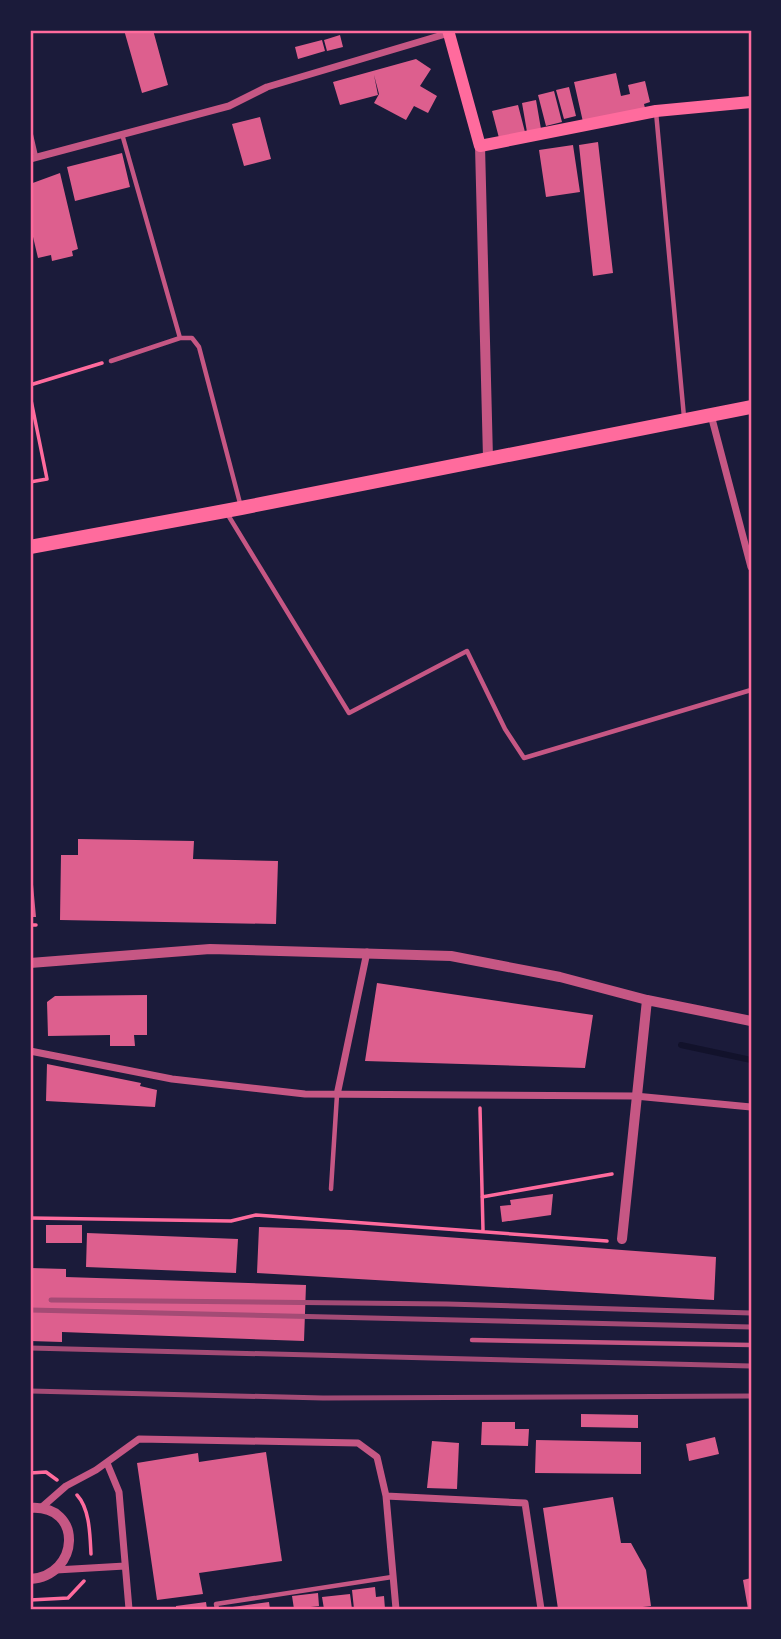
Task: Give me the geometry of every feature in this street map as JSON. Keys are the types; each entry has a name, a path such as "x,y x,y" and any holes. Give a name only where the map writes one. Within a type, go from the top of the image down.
{"highway":[{"path":"30,547 751,407"}],"main road":[{"path":"449,31 480,146 656,111 708,104 751,103"}],"street":[{"path":"33,158 229,106 267,87 449,31"},
{"path":"480,146 488,458"},
{"path":"711,414 747,536 751,567"},
{"path":"30,963 210,948 451,956 560,977 647,1000 751,1021"},
{"path":"337,1095 367,952"},
{"path":"622,1245 635,1096 647,1000"},
{"path":"30,1051 172,1079 305,1094 635,1096 751,1107"},
{"path":"36,1508 66,1486 107,1463 139,1439 154,1437 358,1443 377,1457 386,1496 396,1609"},
{"path":"107,1463 119,1492 129,1609"},
{"path":"386,1496 525,1503 541,1609"},
{"path":"36,1508 55,1513 68,1529 70,1548 55,1570"},
{"path":"30,1579 55,1570 125,1566"}],"lane":[{"path":"656,111 684,420"},
{"path":"30,131 33,158"},
{"path":"122,134 180,338"},
{"path":"111,360 180,338 192,338 199,347 241,508"},
{"path":"226,511 349,713 467,651 505,729 524,758 751,690"},
{"path":"331,1189 337,1095"},
{"path":"472,1340 751,1345"},
{"path":"217,1609 216,1604 393,1577"}],"path":[{"path":"30,385 111,360"},
{"path":"30,395 47,479 30,482"},
{"path":"30,925 36,925"},
{"path":"480,1096 483,1230"},
{"path":"482,1197 612,1174"},
{"path":"30,1218 231,1221 256,1215 483,1230 605,1241 622,1245"}],"building":[{"path":"124,30 153,30 168,85 142,93"},
{"path":"340,35 343,47 327,51 324,40"},
{"path":"322,40 325,51 298,59 295,47"},
{"path":"416,59 431,69 420,86 437,96 428,113 414,106 406,120 374,103 379,94 374,75 378,95 340,105 333,82"},
{"path":"616,73 621,96 630,94 628,85 645,81 650,102 644,104 645,108 583,122 574,82"},
{"path":"569,87 576,116 564,119 556,90"},
{"path":"554,91 562,122 546,126 538,95"},
{"path":"536,100 541,129 527,132 522,103"},
{"path":"518,105 525,132 499,138 492,111"},
{"path":"260,117 271,159 244,166 232,124"},
{"path":"598,142 613,273 593,276 579,145"},
{"path":"573,145 580,192 546,197 539,150"},
{"path":"122,153 130,187 75,201 67,167"},
{"path":"60,173 78,249 72,251 73,256 52,261 51,255 38,258 30,224 30,184"},
{"path":"78,839 194,841 193,859 278,861 276,924 60,920 61,855 78,855"},
{"path":"30,852 36,917 30,917"},
{"path":"377,983 593,1015 585,1068 365,1061"},
{"path":"147,995 147,1035 134,1035 135,1046 110,1046 110,1035 48,1036 47,1002 55,996"},
{"path":"47,1064 141,1083 140,1086 157,1090 155,1107 46,1101"},
{"path":"553,1194 551,1215 502,1222 500,1206 511,1205 510,1200"},
{"path":"46,1225 82,1225 82,1243 46,1243"},
{"path":"259,1227 351,1230 716,1257 714,1300 257,1273"},
{"path":"87,1233 238,1239 236,1273 86,1267"},
{"path":"30,1268 66,1269 66,1277 306,1285 304,1341 62,1332 62,1342 30,1341"},
{"path":"581,1414 638,1415 638,1428 581,1427"},
{"path":"482,1422 515,1422 515,1429 529,1429 528,1446 481,1445"},
{"path":"715,1437 719,1454 689,1461 686,1444"},
{"path":"536,1440 641,1442 641,1474 535,1473"},
{"path":"432,1441 459,1443 457,1489 427,1488"},
{"path":"266,1452 282,1561 199,1573 203,1594 157,1600 137,1463 198,1453 199,1462"},
{"path":"613,1497 621,1543 631,1543 646,1570 651,1606 626,1609 558,1609 543,1508"},
{"path":"751,1578 751,1609 748,1609 743,1580"},
{"path":"375,1587 376,1597 384,1596 385,1609 354,1609 352,1590"},
{"path":"318,1593 319,1606 294,1609 292,1596"},
{"path":"350,1594 352,1609 324,1609 322,1597"},
{"path":"206,1602 207,1609 176,1609 176,1606"},
{"path":"269,1602 270,1609 225,1609 225,1608"}],"waterway":[{"path":"681,1045 751,1060"}],"railway":[{"path":"51,1300 447,1304 751,1313"},
{"path":"30,1310 751,1327"},
{"path":"30,1348 751,1366"},
{"path":"30,1391 323,1398 751,1396"}]}
